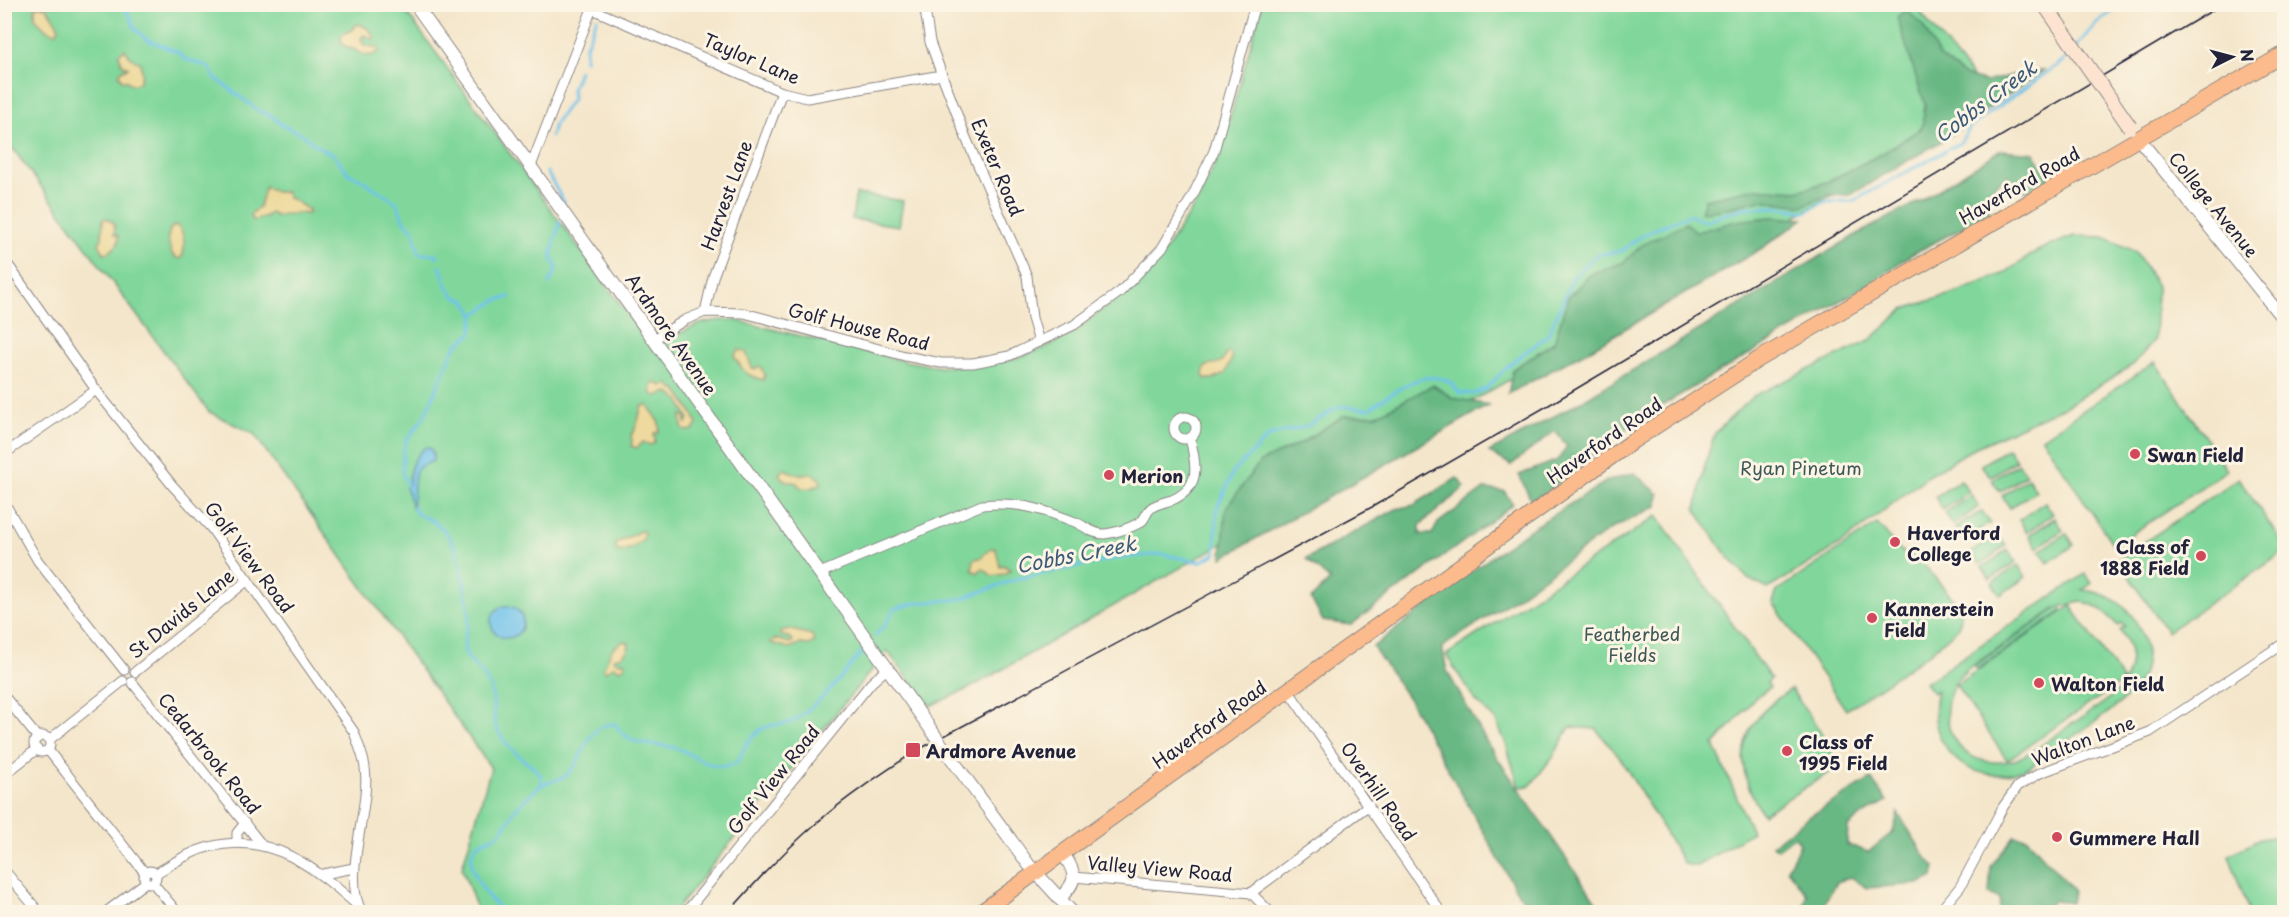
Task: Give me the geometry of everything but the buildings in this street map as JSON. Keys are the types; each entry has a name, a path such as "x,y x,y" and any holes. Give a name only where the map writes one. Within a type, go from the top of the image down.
{"main road":[{"name":"College Avenue","path":"2044,4 2134,133"},
{"name":"Haverford Road","path":"981,912 1633,441 1759,358 2134,133 2284,54"}],"street":[{"name":"Ardmore Avenue","path":"415,4 946,751 1036,874 1072,912"},
{"name":"Exeter Road","path":"924,4 930,42 942,75 966,138 1027,276 1032,318 1039,342"},
{"name":"Golf House Road","path":"654,339 685,320 705,312 744,313 905,356 941,363 973,363 1009,356 1074,325 1120,292 1162,248 1192,197 1214,151 1255,4"},
{"path":"531,166 593,7"},
{"name":"Taylor Lane","path":"593,7 782,92 807,98 942,75"},
{"name":"Harvest Lane","path":"705,312 713,277 782,92"},
{"name":"College Avenue","path":"2134,133 2284,320"},
{"name":"Golf View Road","path":"4,259 96,390 172,485 211,528 354,732 366,769 364,804 354,868 360,909"},
{"path":"4,454 96,390"},
{"path":"820,573 982,505 1002,502 1021,504 1078,523 1089,531 1103,534 1118,531 1142,521 1151,507 1175,499 1187,490 1194,478 1196,466 1190,438"},
{"path":"4,502 38,561 124,670 122,674 128,681 135,679 135,672 131,669 124,670"},
{"name":"St Davids Lane","path":"135,672 248,580"},
{"name":"Walton Lane","path":"1939,912 1960,888 2003,807 2018,786 2040,773 2150,732 2284,643"},
{"name":"Golf View Road","path":"686,912 871,683 888,668"},
{"name":"St Davids Lane","path":"48,745 128,681"},
{"name":"Cedarbrook Road","path":"128,681 261,844"},
{"name":"Overhill Road","path":"1288,690 1442,912"},
{"path":"4,696 38,738"},
{"path":"38,738 42,736 177,912"},
{"path":"38,738 35,742 37,749 41,752 48,745"},
{"path":"4,775 37,749"},
{"path":"1251,893 1369,805"},
{"path":"237,843 237,833 245,823"},
{"path":"106,912 150,878 181,858 209,847 237,843 261,844 295,857 323,874 360,909"},
{"path":"1059,899 1070,889 1074,877 1072,867 1063,854"},
{"path":"323,874 354,868"},
{"path":"4,870 39,912"},
{"name":"Valley View Road","path":"1074,877 1251,893 1270,912"}],"green space":[{"path":"5,5 401,5 654,350 700,324 734,320 905,361 941,367 1010,360 1043,349 1077,330 1123,293 1164,252 1197,202 1219,156 1262,5 1914,5 1994,103 970,688 930,706 887,651 674,912 478,912 462,868 491,768 254,434 209,412 5,138"},
{"path":"1906,10 1922,24 1939,56 1964,75 1986,82 2029,71 2044,70 1940,142 1850,195 1828,195 1802,206 1760,200 1721,210 1701,212 1705,199 1756,188 1797,191 1827,182 1883,153 1922,128 1925,105 1897,17"},
{"path":"2001,150 2034,153 2050,179 2026,192 2008,175 1989,190 1990,213 1909,256 1874,281 1671,400 1622,432 1546,493 1531,500 1519,475 1558,460 1567,446 1555,431 1511,465 1489,452 1580,402 1854,236 1922,200"},
{"path":"856,194 903,201 899,226 852,219"},
{"path":"1771,217 1803,219 1762,248 1589,350 1508,394 1513,369 1554,342 1568,297 1591,274 1624,262 1642,245 1686,223 1697,232 1736,221"},
{"name":"Ryan Pinetum","path":"2074,236 2104,237 2136,252 2157,286 2155,339 2134,364 2066,406 1974,448 1929,475 1841,544 1768,589 1748,579 1725,553 1696,510 1704,468 1715,433 1753,396 1869,341 1904,309 1958,292 2003,274 2039,250"},
{"name":"Swan Field","path":"2155,362 2227,470 2114,546 2042,438"},
{"path":"1433,385 1453,398 1489,405 1222,558 1226,508 1260,462 1303,442 1343,416 1377,415"},
{"path":"2008,448 2016,460 1990,477 1981,465"},
{"path":"2018,463 2026,475 2000,492 1992,480"},
{"path":"1634,473 1659,494 1657,506 1609,530 1516,598 1442,647 1447,671 1489,746 1603,912 1533,912 1516,890 1409,700 1373,647 1459,580 1532,528 1607,481"},
{"path":"1457,478 1465,487 1420,525 1420,534 1432,534 1438,523 1484,489 1504,491 1513,504 1351,625 1323,621 1311,599 1330,580 1306,559 1396,509 1414,505"},
{"path":"2028,478 2036,491 2010,508 2002,496"},
{"name":"Class of 1888 Field","path":"2239,478 2284,546 2284,552 2167,632 2118,560"},
{"path":"1961,480 1969,492 1943,510 1935,497"},
{"path":"1971,495 1979,507 1953,525 1945,513"},
{"path":"2045,502 2053,514 2027,532 2019,520"},
{"path":"1982,511 1990,523 1963,540 1955,528"},
{"name":"Featherbed Fields","path":"1657,516 1771,679 1767,683 1770,687 1756,697 1714,745 1752,832 1697,866 1684,864 1620,758 1596,729 1570,727 1554,755 1530,786 1519,787 1506,744 1496,721 1475,700 1446,655"},
{"path":"2055,518 2063,530 2037,548 2029,535"},
{"name":"Kannerstein Field","path":"1877,524 1902,552 1917,557 1962,609 1959,627 1931,652 1846,710 1773,603 1777,591"},
{"path":"2066,533 2074,545 2048,563 2040,551"},
{"path":"1998,534 2006,546 1980,564 1972,552"},
{"path":"2008,550 2016,562 1990,579 1982,567"},
{"path":"2018,565 2026,577 2000,595 1992,583"},
{"path":"2085,574 2092,583 2083,590 2107,596 2126,609 2136,622 2144,642 2146,659 2142,675 2134,689 2122,701 2039,761 2025,769 2005,774 1986,774 1969,768 1955,759 1944,745 1937,729 1935,710 1937,690 1933,693 1925,683","holes":["2080,602 2101,610 2118,626 2122,623 2125,626 2120,630 2128,646 2131,660 2128,675 2119,690 2073,724 2017,759 2003,762 1982,760 1967,754 1956,742 1949,728 1947,713 1949,697 1956,681 1969,668 2054,610 2059,607 1974,666 1977,669 2062,611 2060,607"]},
{"name":"Walton Field","path":"2071,606 2123,681 2007,760 1956,685"},
{"name":"Class of 1995 Field","path":"1791,689 1825,740 1831,751 1835,769 1763,814 1752,795 1746,777 1743,761 1745,745 1750,730 1760,716 1773,702"},
{"path":"1871,779 1887,801 1859,817 1848,827 1847,844 1868,852 1893,832 1898,813 1925,856 1935,867 1933,877 1919,884 1867,888 1851,877 1837,882 1819,912 1802,912 1807,895 1787,869 1800,844 1795,836 1778,849 1772,845 1810,816"},
{"path":"2284,835 2284,912 2249,912 2229,855 2260,839"},
{"path":"2014,836 2027,838 2073,890 2071,903 2055,900 2040,912 1999,912 2000,898 1989,894 1991,866"}],"sand":[{"path":"40,6 47,8 59,27 56,33 46,29 35,18 35,8"},
{"path":"359,24 367,28 374,38 373,40 364,35 361,39 364,45 379,48 379,51 370,56 342,43 341,37 344,33 353,30"},
{"path":"125,49 129,56 140,63 142,74 139,83 132,85 122,80 119,75 128,67 122,64 119,54"},
{"path":"265,187 276,192 286,192 288,198 309,210 308,214 275,216 271,212 253,221 250,215 259,207"},
{"path":"106,218 114,223 114,234 118,235 118,244 104,253 99,244 102,238 103,219"},
{"path":"175,225 183,234 184,244 182,257 178,259 172,254 169,242 170,231"},
{"path":"739,350 746,352 752,368 761,367 765,375 763,380 743,369 734,356"},
{"path":"1228,352 1232,358 1225,374 1206,379 1203,376 1206,367 1222,361"},
{"path":"653,383 662,386 669,384 672,389 677,390 694,416 697,424 693,430 686,431 682,428 681,415 685,416 686,423 689,419 679,400 668,392 656,396 651,393"},
{"path":"648,405 659,425 658,433 654,433 655,442 651,445 643,442 637,448 631,446 631,435 642,406"},
{"path":"784,469 796,474 812,474 820,479 821,484 811,488 801,488 797,483 782,478 779,474"},
{"path":"640,531 644,532 643,540 632,548 620,552 616,550 616,543"},
{"path":"991,548 996,549 1000,567 1003,565 1011,570 992,576 984,569 978,573 972,570 974,559 980,558"},
{"path":"788,629 812,635 814,642 789,648 771,643 776,639 790,643 793,641 791,638 780,635 780,632"},
{"path":"623,641 629,643 628,650 619,658 613,659 618,663 624,661 625,666 619,670 614,666 606,671 603,669 612,649"}],"water":[{"path":"426,447 431,449 433,461 418,468 415,474 412,508 406,487 409,486 409,475 415,459"},
{"path":"507,606 518,611 523,622 518,633 507,638 496,633 491,622 496,611"}],"waterway":[{"path":"115,4 125,10 134,27 146,39 178,52 185,59 209,67 214,77 259,111 272,116 281,124 334,155 349,174 397,203 403,219 414,232 419,254 436,254 438,257"},
{"name":"Cobbs Creek","path":"2077,46 2096,24 2121,4"},
{"path":"585,60 586,46 597,18"},
{"name":"Cobbs Creek","path":"875,636 886,624 894,609 916,603 961,599 1017,579 1118,558 1161,554 1200,562 1215,554 1217,508 1234,471 1269,436 1307,426 1340,406 1369,409 1405,385 1426,378 1446,380 1460,393 1473,394 1486,389 1509,365 1548,335 1573,278 1596,255 1622,251 1638,238 1689,215 1705,221 1743,208 1780,207 1805,212 1824,202 1853,201 1960,143 1971,126 2063,61 2072,51"},
{"path":"551,136 554,125 573,98 572,89 579,71"},
{"path":"547,172 564,203"},
{"path":"549,284 557,268 551,257 560,221"},
{"path":"440,266 447,286 454,296 466,301 474,315"},
{"path":"410,491 402,473 406,441 424,417 454,349 472,333 474,315 497,300 510,297"},
{"path":"413,506 417,514 439,526 453,543 461,565 469,611 464,640 466,654 488,683 498,731 509,747 541,776 541,786"},
{"name":"Cobbs Creek","path":"503,912 484,891 474,872 472,854 476,846 500,833 515,810 535,790 562,778 571,771 591,736 597,730 605,725 615,724 621,732 634,741 679,749 716,766 734,764 747,743 760,730 768,726 791,722 805,713 832,688 863,651"}],"tram line":[{"path":"729,912 772,865 819,821 854,793 916,751 1372,507 1554,402 2223,4"}],"place":[{"name":"Swan Field","path":"2135,454"},
{"name":"Merion","path":"1109,475"},
{"name":"Haverford College","path":"1895,542"},
{"name":"Class of 1888 Field","path":"2201,556"},
{"name":"Kannerstein Field","path":"1872,618"},
{"name":"Walton Field","path":"2039,683"},
{"name":"Ardmore Avenue","path":"913,750"},
{"name":"Class of 1995 Field","path":"1787,751"},
{"name":"Gummere Hall","path":"2057,837"}]}
